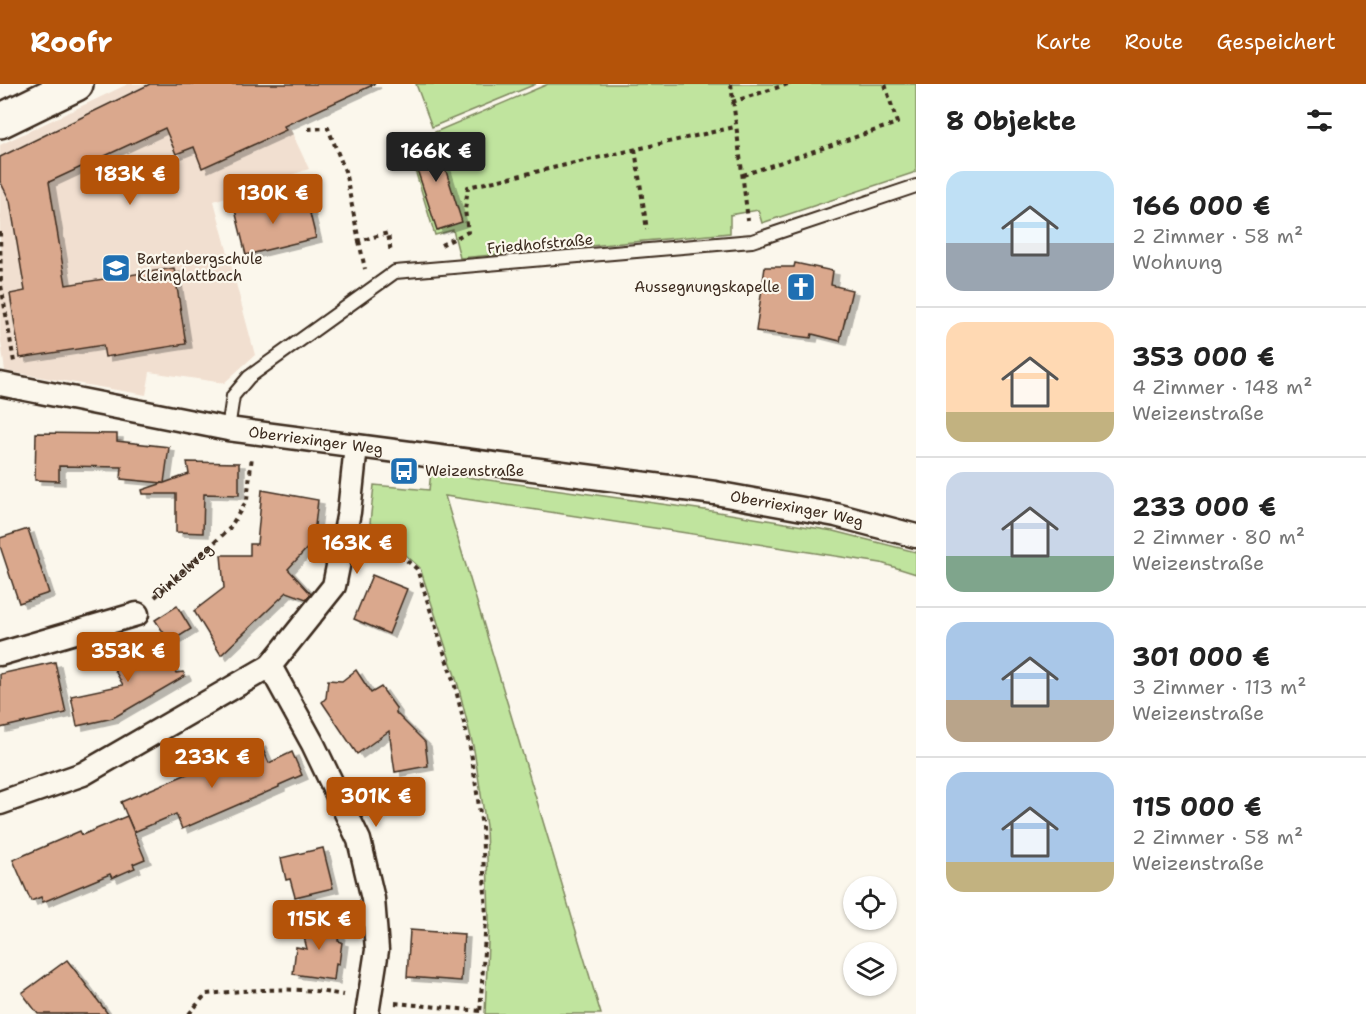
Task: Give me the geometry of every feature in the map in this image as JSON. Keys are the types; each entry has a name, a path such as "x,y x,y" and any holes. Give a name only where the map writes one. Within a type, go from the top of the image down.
{"main road":[{"path":"0,121 76,84"}],"street":[{"name":"Oberriexinger Weg","path":"7,386 228,429 715,493 836,515 916,536"},
{"path":"0,803 83,774 270,666 334,586 349,512 356,446"},
{"path":"0,654 137,614"},
{"path":"270,666 314,744 359,840 374,910 377,950 369,1007"}],"lane":[{"name":"Friedhofstraße","path":"395,272 752,241 916,186"},
{"path":"228,429 233,396 249,377 395,272"}],"path":[{"path":"731,84 746,212 752,241"},
{"path":"732,102 788,84"},
{"path":"742,175 897,123 885,84"},
{"path":"455,238 468,232 465,210 468,186 735,127"},
{"path":"308,129 328,128 345,171 362,256"},
{"path":"634,149 649,249"},
{"path":"0,232 1,285 16,371 7,386"},
{"path":"359,240 388,233 395,272"},
{"name":"Dinkelweg","path":"137,614 229,529 247,500 255,433"},
{"path":"189,1014 206,994 260,989 320,990 369,1007 481,1012 486,919 482,827 471,752 455,686 417,569 349,512"}],"shaded area":[{"name":"Bartenbergschule Kleinglattbach","path":"128,84 269,84 309,169 214,201 255,355 224,383 150,372 146,395 5,371 0,335 0,145"}],"green space":[{"path":"416,84 536,84 432,127"},
{"path":"548,84 916,84 916,172 762,223 758,210 730,215 730,233 460,258 453,230 435,235 407,144"},
{"path":"431,472 712,511 833,531 916,552 916,574 881,563 445,496 601,1014 485,1014 489,919 486,826 474,750 458,685 420,568 370,523 374,485 429,490"}],"building":[{"path":"150,84 375,84 284,126 286,130 202,168 194,147 176,154 165,128 49,182 66,285 174,268 186,344 105,357 103,345 20,358 10,294 25,291 10,201 0,181 0,157"},
{"path":"435,136 462,222 437,230 409,145"},
{"path":"266,198 269,210 307,201 316,238 246,255 234,206"},
{"name":"Aussegnungskapelle","path":"795,263 833,271 831,285 852,290 840,341 812,334 811,338 756,331 765,267 794,267"},
{"path":"36,433 117,434 117,441 169,447 164,483 189,474 187,462 239,463 239,495 204,494 203,533 176,532 176,494 143,494 142,490 163,483 121,479 122,467 59,466 59,481 35,480"},
{"path":"262,490 318,500 313,542 288,569 311,594 306,599 287,592 221,655 194,611 224,588 221,555 250,555 250,544 257,544"},
{"path":"28,529 49,593 19,603 0,546 0,538"},
{"path":"372,575 407,589 389,634 354,619"},
{"path":"177,606 191,629 170,642 155,620"},
{"path":"153,634 176,673 183,672 185,676 113,718 77,726 71,696 123,685 109,660"},
{"path":"55,662 66,713 0,728 0,674"},
{"path":"356,670 371,693 381,687 396,708 396,713 425,742 428,766 395,772 389,731 357,754 322,702 326,698 328,680 342,681"},
{"path":"260,743 269,763 292,752 302,775 182,829 176,814 134,832 121,802"},
{"path":"127,816 145,859 133,864 135,868 112,878 110,874 43,902 41,897 31,901 13,860 80,831 82,835"},
{"path":"323,848 333,888 295,897 290,879 286,880 281,858"},
{"path":"300,921 340,926 338,941 342,942 334,980 293,974 296,947 307,949"},
{"path":"410,930 464,934 461,981 407,977"},
{"path":"67,960 108,1014 38,1014 22,993"}],"place":[{"name":"Bartenbergschule Kleinglattbach","path":"116,268"},
{"name":"Aussegnungskapelle","path":"801,287"},
{"name":"Weizenstraße","path":"404,471"}]}
